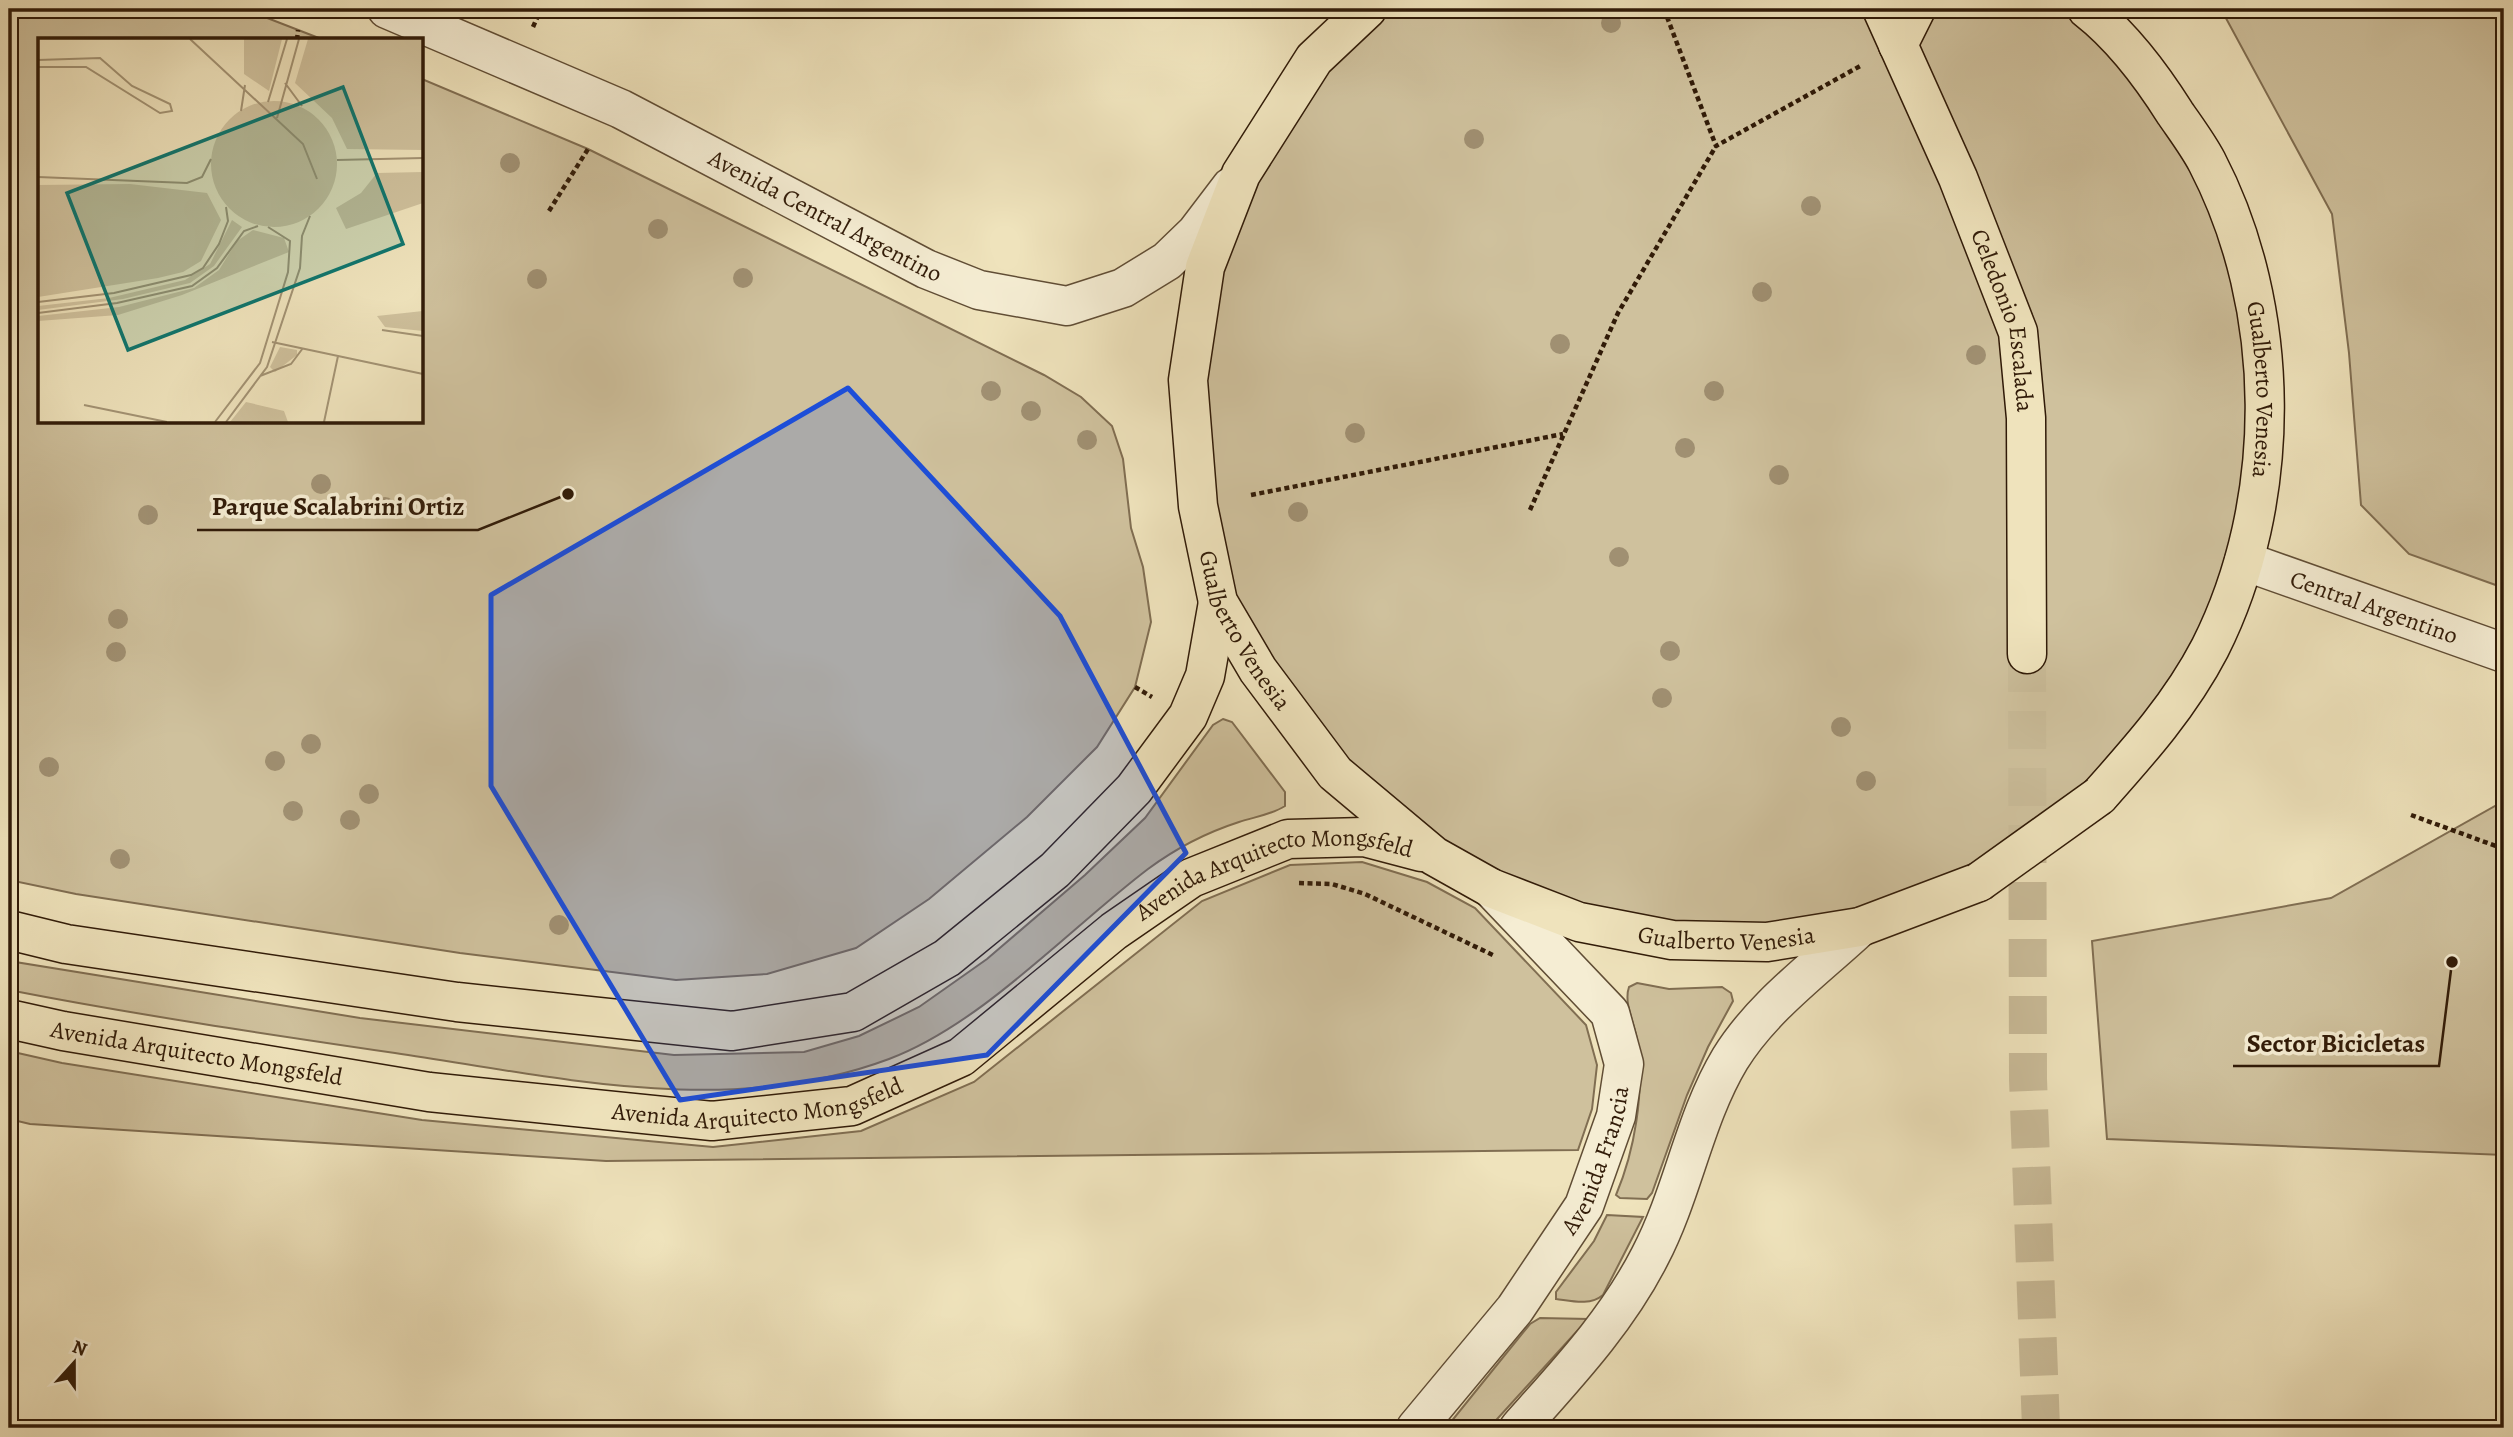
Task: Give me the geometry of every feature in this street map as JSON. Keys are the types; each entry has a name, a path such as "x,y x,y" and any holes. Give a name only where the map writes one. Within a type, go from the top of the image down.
{"main road":[{"name":"Gualberto Venesia","path":"1367,9 1314,59 1241,174 1205,267 1188,380 1198,506 1218,602 1258,670 1335,773 1434,856 1491,888 1579,922 1672,940 1767,942 1860,927 1979,882 2099,796 2161,726 2210,648 2244,561 2264,461 2264,358 2245,257 2207,162 2151,76 2102,20 2087,9"},
{"name":"Celedonio Escalada","path":"1882,9 1958,178 2018,332 2026,418 2027,654"},
{"path":"1898,45 1916,9"},
{"path":"2121,9 2151,76"},
{"path":"9,930 66,944 457,1002 732,1031 853,1012 947,958 1055,870 1134,789 1188,716 1205,676 1218,602"},
{"name":"Avenida Arquitecto Mongsfeld","path":"9,1019 63,1031 429,1092 712,1121 852,1106 961,1057 1114,931 1191,878 1288,839 1364,837 1434,856"}],"street":[{"name":"Avenida Central Argentino","path":"387,9 621,109 952,282 1031,300 1067,306 1134,281 1167,261 1196,233 1241,174"},
{"name":"Central Argentino","path":"2244,561 2504,653"},
{"name":"Avenida Francia","path":"1416,1428 1515,1309 1584,1206 1616,1116 1624,1064 1610,1013 1491,888"},
{"path":"1518,1428 1588,1350 1626,1299 1651,1254 1704,1117 1730,1059 1766,1014 1860,927"}],"path":[{"path":"1664,9 1716,146"},
{"path":"297,38 298,30"},
{"path":"1530,510 1618,313 1716,146 1898,45"},
{"path":"549,211 589,149"},
{"path":"1251,495 1563,434"},
{"path":"2411,815 2504,849"},
{"path":"1288,839 1298,883 1332,884 1365,894 1499,958"}],"highlighted area":[{"path":"848,388 1060,616 1186,853 987,1055 680,1100 491,786 491,595"}],"shaded area":[{"path":"9,9 244,9 319,38 38,38 38,424 424,424 424,80 588,149 1044,375 1081,397 1112,426 1123,459 1131,528 1143,567 1151,622 1135,687 1097,747 1027,817 929,899 856,948 767,974 676,980 460,953 76,894 9,880"},
{"path":"1367,9 2087,9 2207,162 2264,358 2244,561 2099,796 1860,927 1672,940 1434,856 1258,670 1198,506 1188,380 1241,174"},
{"path":"2221,9 2504,9 2504,588 2409,554 2361,505 2349,353 2332,214"},
{"path":"1223,719 1232,722 1285,792 1285,806 1216,831 1158,862 1024,973 958,1023 889,1059 829,1077 767,1087 705,1090 643,1088 518,1072 202,1024 9,990 9,961 360,1018 674,1055 804,1052 859,1036 919,1007 987,959 1085,875 1145,818 1213,725"},
{"path":"2504,801 2504,1155 2107,1139 2092,941 2331,898"},
{"path":"1362,862 1427,882 1475,908 1586,1025 1597,1065 1592,1109 1578,1150 606,1161 30,1124 9,1119 9,1051 62,1063 422,1120 713,1147 861,1131 974,1082 1202,901 1290,865"},
{"path":"1637,983 1669,989 1722,987 1731,993 1733,1001 1708,1047 1687,1095 1652,1193 1647,1199 1620,1198 1616,1195 1633,1140 1639,1102 1640,1063 1628,1001 1629,987"},
{"path":"1607,1215 1643,1217 1603,1295 1587,1302 1556,1299 1556,1292 1594,1241"},
{"path":"1540,1318 1588,1319 1489,1428 1446,1428 1530,1324"}],"tunnel":[{"path":"2027,654 2028,1079 2041,1428"}],"place":[{"name":"Parque Scalabrini Ortiz","path":"568,494"},
{"name":"Sector Bicicletas","path":"2452,962"}]}
